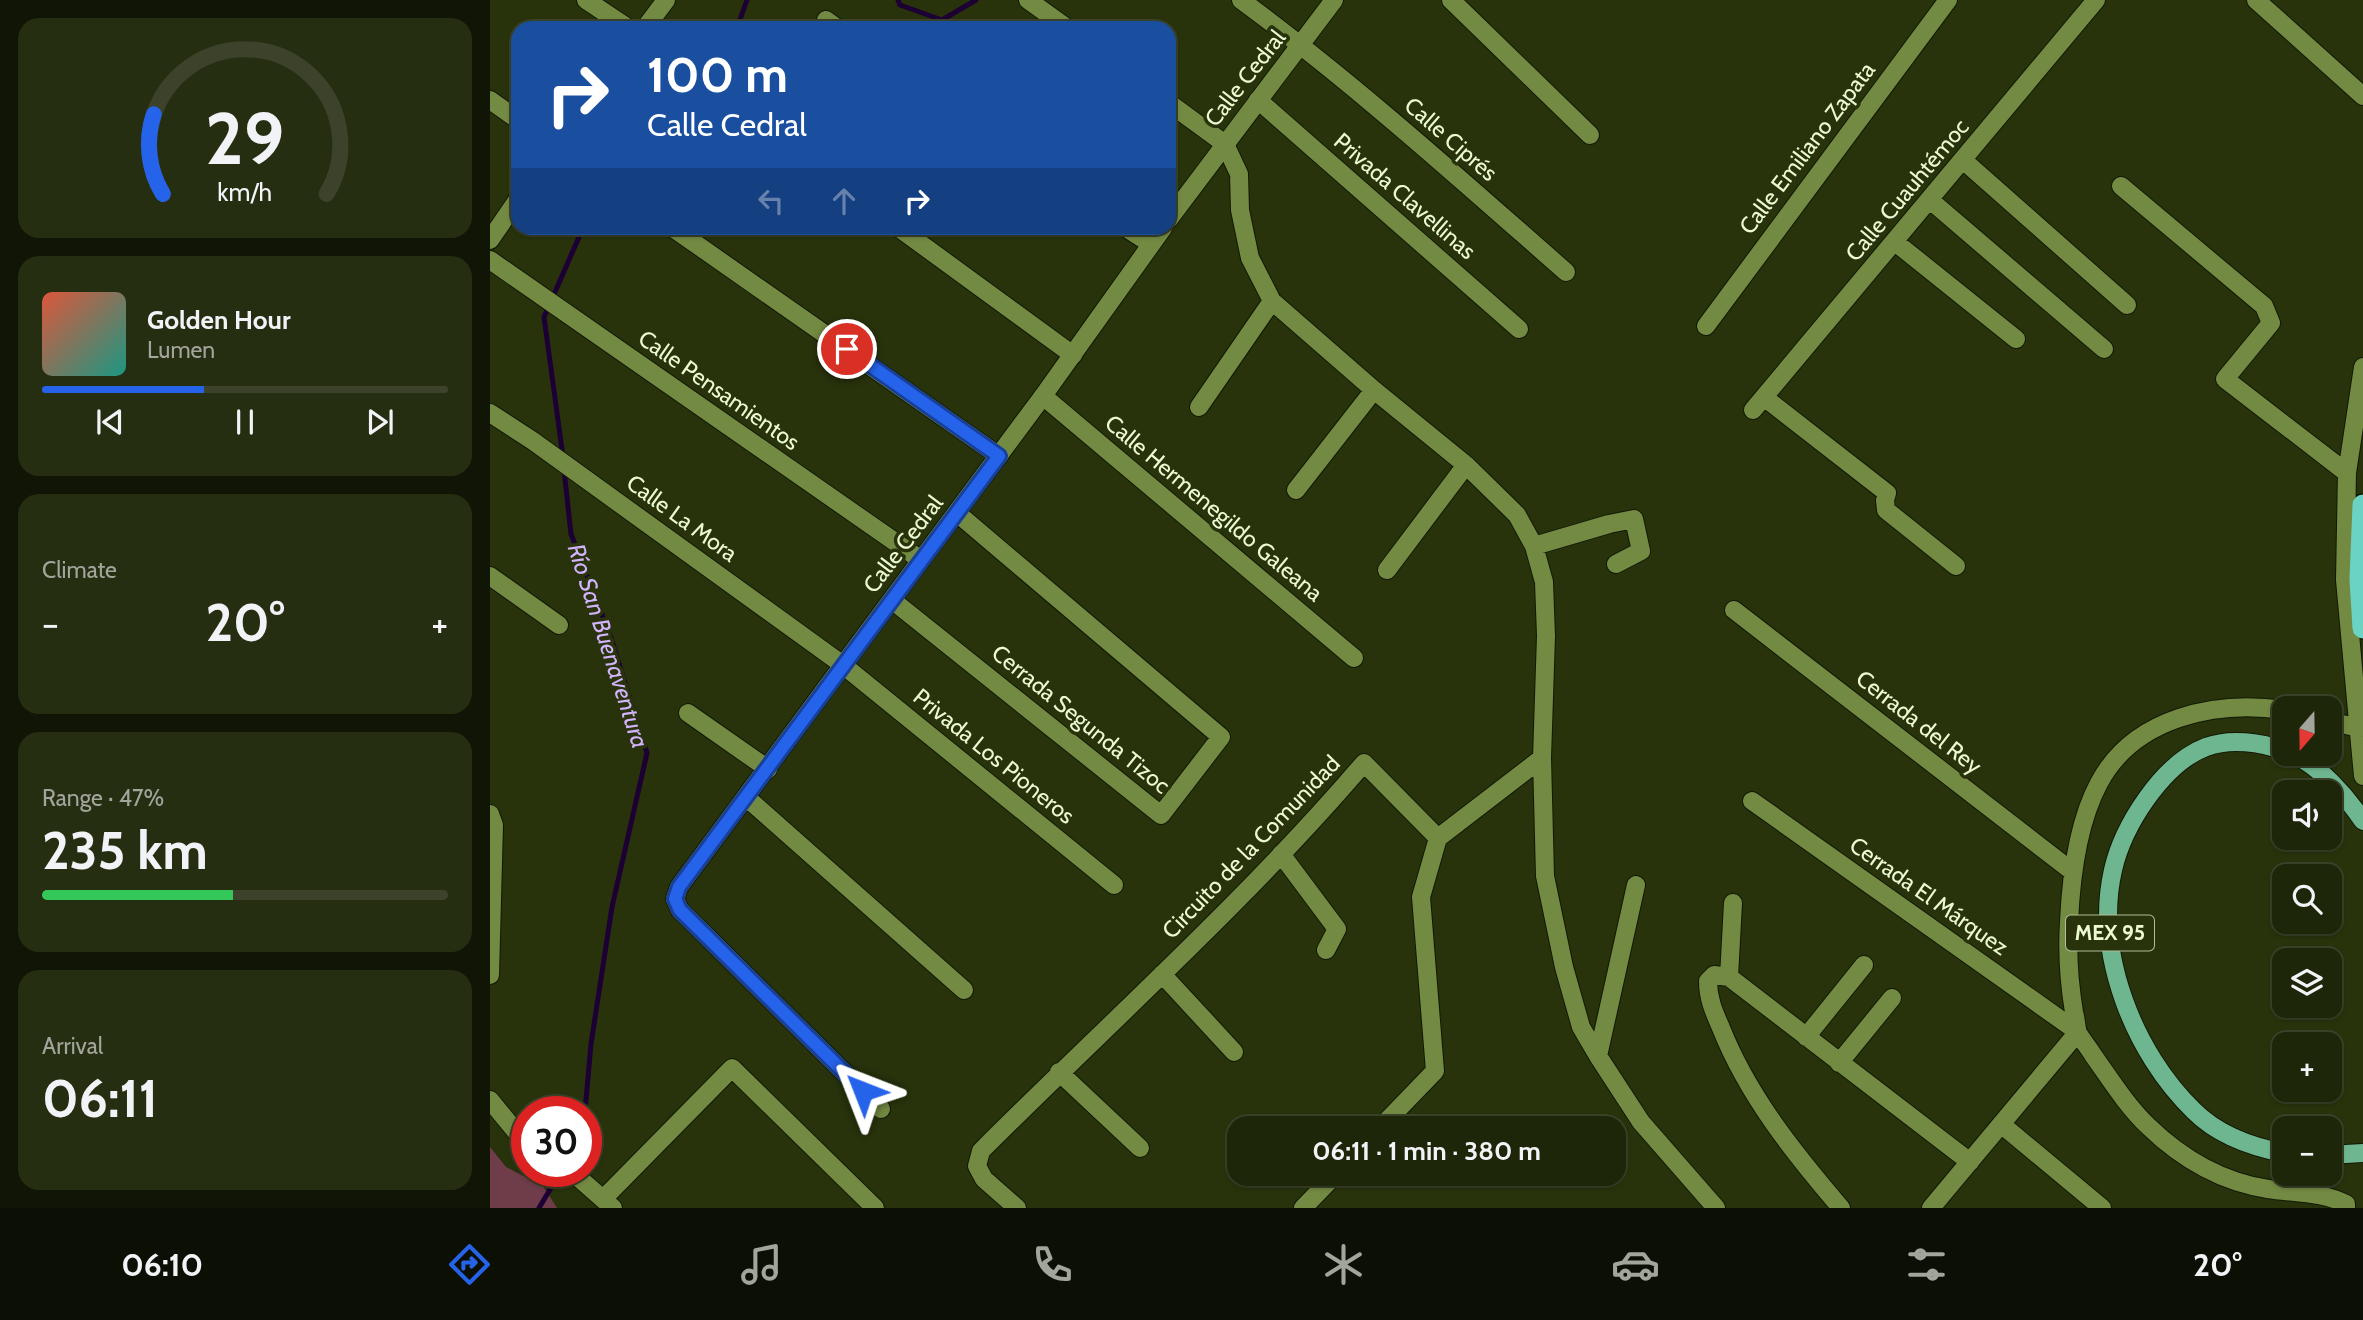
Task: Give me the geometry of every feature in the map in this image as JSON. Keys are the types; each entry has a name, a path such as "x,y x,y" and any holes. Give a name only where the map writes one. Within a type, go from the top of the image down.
{"highway":[{"path":"2363,505 2360,579 2363,628"}],"main road":[{"name":"MEX 95","path":"2272,746 2237,743 2206,747 2177,765 2155,786 2120,844 2112,872 2109,912 2112,954 2128,1017 2160,1074 2195,1113 2223,1131 2272,1151"},
{"path":"2311,766 2335,786 2363,821"},
{"path":"2342,1154 2363,1153"}],"street":[{"path":"586,0 618,21"},
{"path":"650,21 666,0"},
{"name":"Calle Ciprés","path":"1241,0 1302,44 1566,272"},
{"name":"Calle Cedral","path":"1176,210 1334,0"},
{"path":"1451,0 1590,135"},
{"name":"Calle Emiliano Zapata","path":"1706,326 1948,0"},
{"name":"Calle Cuauhtémoc","path":"1955,566 1886,510 1887,493 1759,404 2096,0"},
{"path":"2256,0 2363,96"},
{"path":"1029,1 1057,21"},
{"path":"490,100 511,115"},
{"name":"Privada Clavellinas","path":"1258,100 1519,329"},
{"path":"1176,108 1225,144 1238,174 1240,210 1250,258 1272,301 1374,390 1466,465 1517,515 1534,546 1544,582 1546,636 1542,758 1545,876 1564,967 1581,1027 1598,1056 1641,1122 1716,1208"},
{"path":"1963,160 2127,305"},
{"path":"2121,186 2264,306 2271,323 2224,379 2347,473"},
{"path":"1930,200 2104,349"},
{"path":"490,240 511,209"},
{"path":"683,235 999,456"},
{"path":"910,235 1073,355"},
{"path":"1137,235 1151,244"},
{"name":"Calle Cedral","path":"881,1109 680,910 675,899 679,887 999,456 1158,235"},
{"path":"1895,242 2016,339"},
{"name":"Calle Pensamientos","path":"490,260 921,560"},
{"path":"1199,407 1272,301"},
{"path":"2363,367 2347,473 2345,580 2363,776"},
{"path":"1296,490 1374,390"},
{"name":"Calle Hermenegildo Galeana","path":"1043,396 1354,658"},
{"name":"Calle La Mora","path":"490,413 599,488 843,665"},
{"path":"1387,570 1466,465"},
{"name":"Cerrada Segunda Tizoc","path":"892,600 1161,815 1221,737 957,513"},
{"path":"1534,546 1609,524 1634,520 1641,551 1616,564"},
{"path":"490,576 559,625"},
{"name":"Cerrada del Rey","path":"1734,610 2073,872"},
{"name":"Privada Los Pioneros","path":"843,665 1114,885"},
{"path":"2272,709 2223,707 2172,719 2129,744 2099,782 2085,821 2073,872 2067,956 2078,1032 2146,1125 2184,1157 2229,1180 2265,1189 2334,1198 2346,1206"},
{"path":"688,713 768,769"},
{"path":"2342,724 2359,728"},
{"path":"1392,1116 1435,1071 1420,897 1438,838 1542,758"},
{"name":"Circuito de la Comunidad","path":"1017,1208 984,1179 977,1166 981,1151 1281,854 1364,763 1438,838"},
{"path":"747,798 964,990"},
{"name":"Cerrada El Márquez","path":"1752,801 2078,1032"},
{"path":"490,814 495,825 490,975"},
{"path":"1281,854 1337,929 1326,950"},
{"path":"1598,1056 1636,885"},
{"path":"1722,976 1733,903"},
{"path":"1806,1037 1864,965"},
{"path":"1162,974 1234,1052"},
{"path":"1722,976 1970,1162"},
{"path":"1722,976 1708,981 1708,997 1734,1061 1790,1148 1841,1208"},
{"path":"1839,1063 1892,998"},
{"path":"1931,1208 2078,1032"},
{"path":"589,1187 608,1204 732,1068 863,1204"},
{"path":"1059,1072 1140,1148"},
{"path":"490,1100 511,1126"},
{"path":"2001,1124 2102,1208"},
{"path":"1303,1208 1324,1186"}],"shaded area":[{"path":"490,1147 511,1170 511,1187 544,1187 557,1208 490,1208"}],"waterway":[{"name":"Río San Buenaventura","path":"740,21 747,0"},
{"name":"Río San Buenaventura","path":"898,0 900,5 942,20 976,0"},
{"name":"Río San Buenaventura","path":"563,457 544,317 580,235"},
{"name":"Río San Buenaventura","path":"564,470 571,534 611,638 647,753 612,907 591,1044 586,1096"},
{"name":"Río San Buenaventura","path":"539,1208 551,1187"}],"route":[{"path":"847,349 999,456 679,887 675,899 680,910 863,1091"}]}
